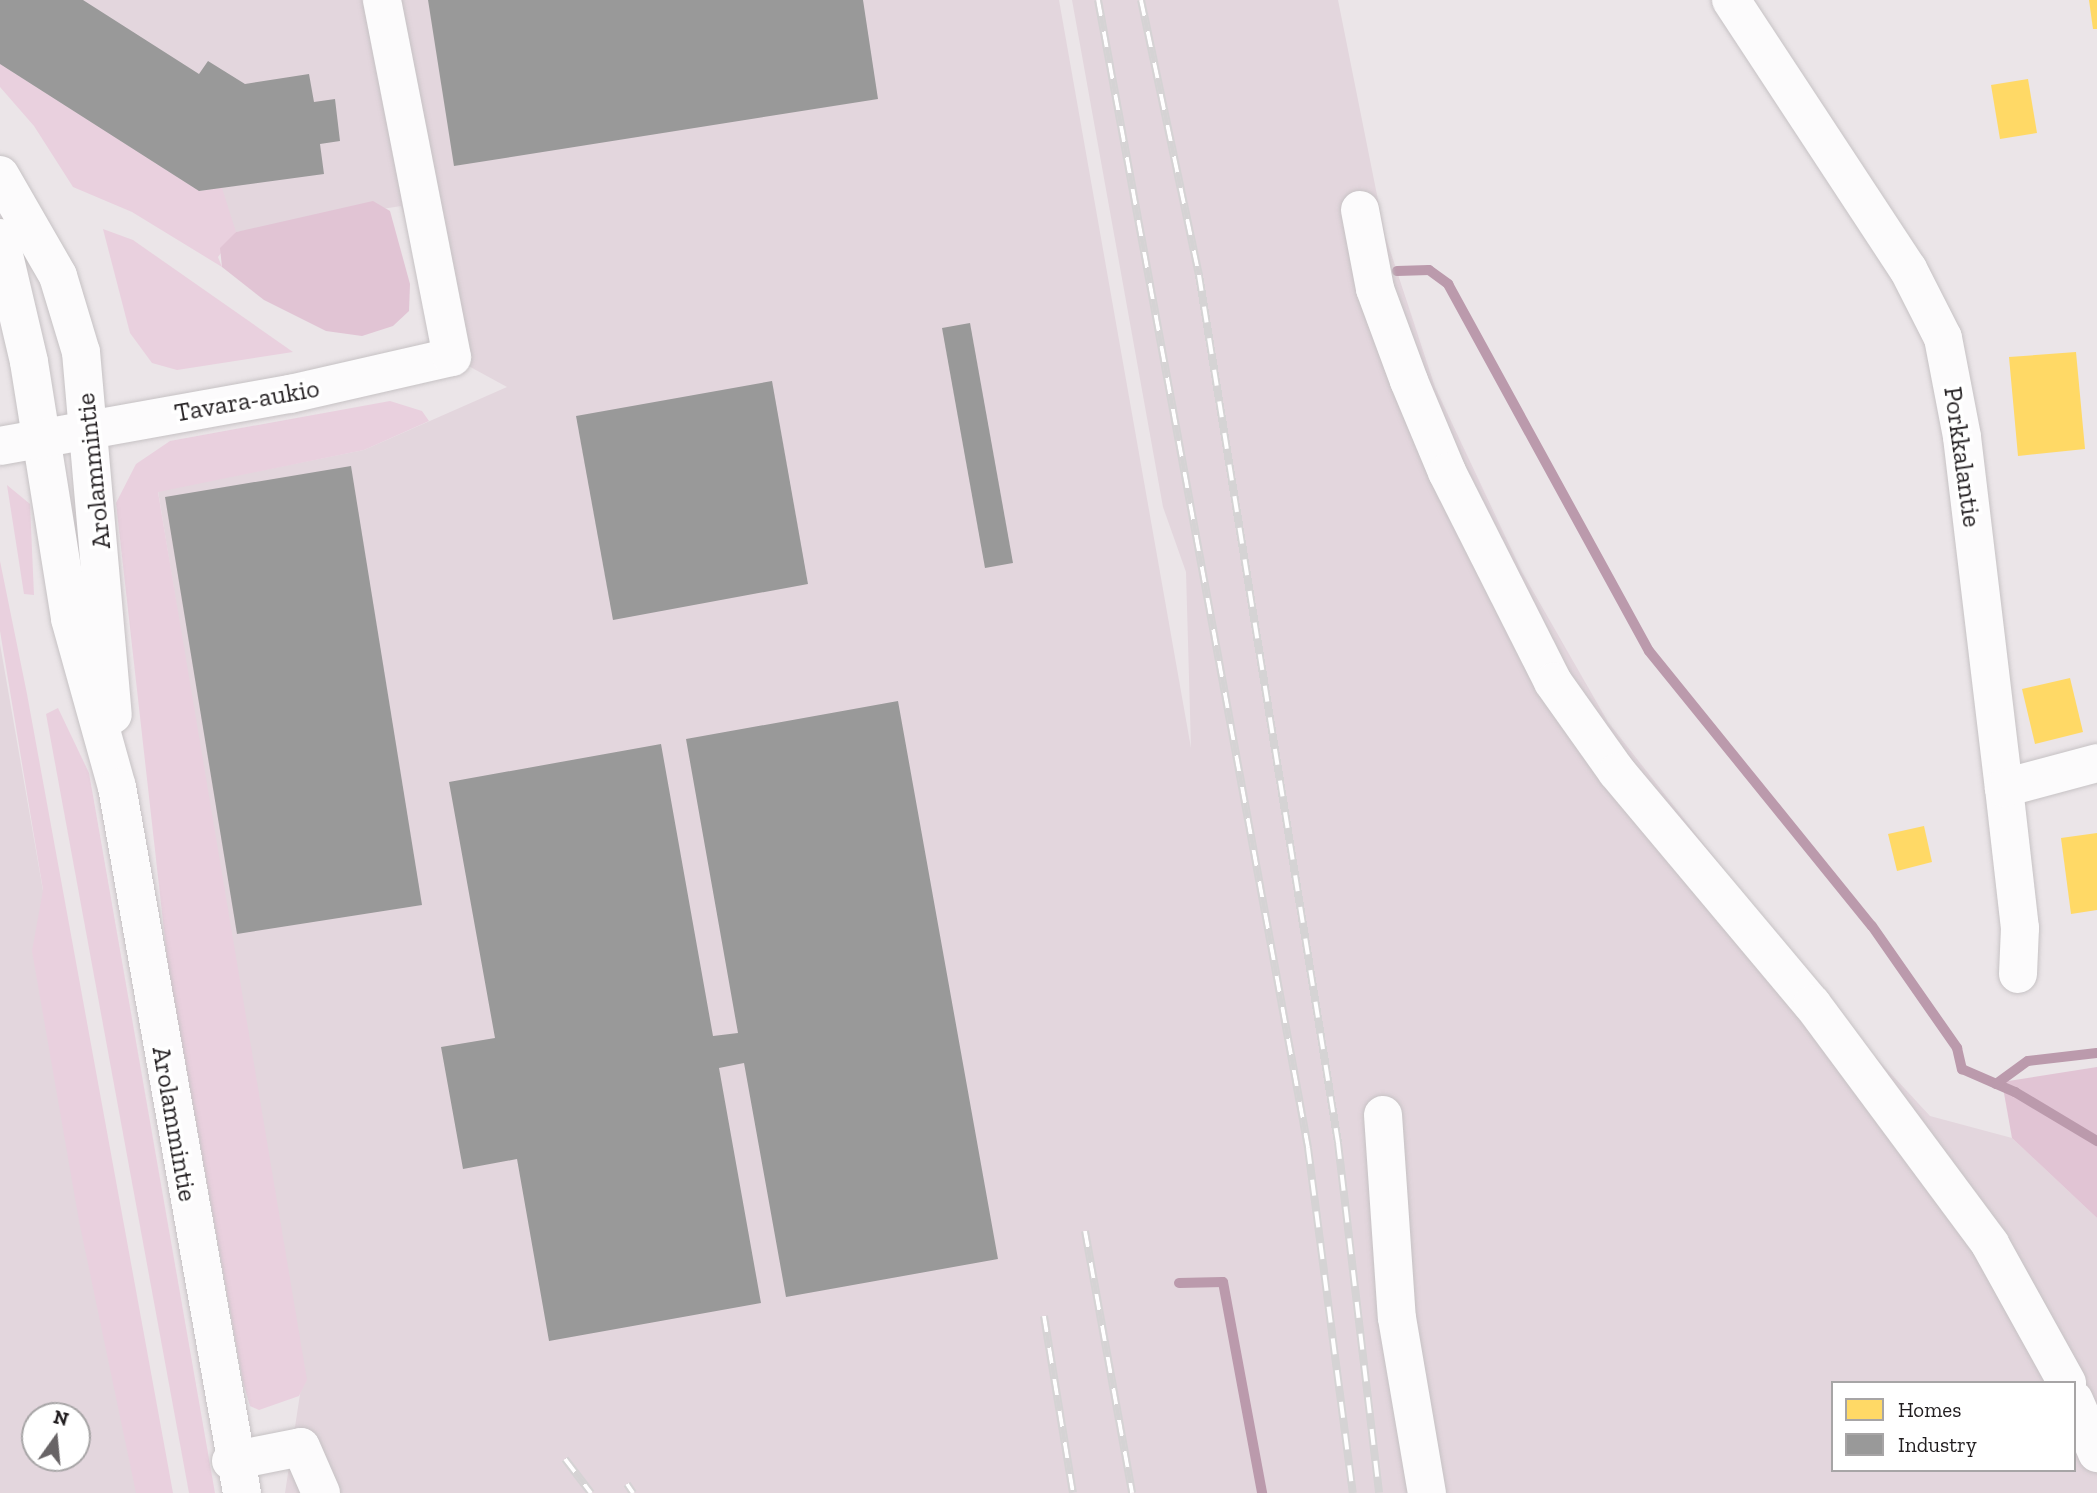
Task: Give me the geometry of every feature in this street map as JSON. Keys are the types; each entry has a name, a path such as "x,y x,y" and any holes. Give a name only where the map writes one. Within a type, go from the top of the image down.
{"street":[{"name":"Tavara-aukio","path":"0,446 290,394 452,357 382,0"},
{"name":"Porkkalantie","path":"1731,0 1908,269 1943,338 1962,437 2004,788 2020,928 2018,974"},
{"name":"Arolammintie","path":"0,174 72,313 90,429 117,787 235,1482"},
{"path":"1360,209 1375,289 1409,381 1553,682 1617,772 1812,1004 1990,1244 2066,1381"},
{"name":"Arolammintie","path":"0,238 40,439 70,619 117,787"},
{"path":"2004,788 2097,763"},
{"path":"1383,1115 1397,1318 1427,1493"},
{"path":"2076,1405 2097,1453"},
{"path":"235,1482 301,1447 321,1493"}],"shaded area":[{"path":"0,0 1059,0 1191,748 1186,572 1163,507 1072,0 1338,0 1385,235 1435,387 1522,572 1608,722 1845,1024 1930,1116 2012,1138 2097,1218 2097,1493 285,1493 302,1381 158,491 364,450 507,387 452,357 401,206 236,232 0,69"},
{"path":"0,64 199,191 222,188 236,232 218,257 222,267 132,212 73,187 34,126 0,87"},
{"path":"373,201 390,211 410,284 409,311 393,326 362,336 326,331 264,300 222,267 220,248 236,232"},
{"path":"103,229 133,240 293,352 177,370 152,363 130,333"},
{"path":"390,401 422,411 429,421 364,450 158,492 307,1380 299,1396 259,1410 250,1406 243,1382 168,966 116,503 136,464 170,441"},
{"path":"7,485 30,504 34,595 24,594"},
{"path":"0,561 27,694 173,1493 136,1493 79,1221 32,951 43,890 0,631"},
{"path":"0,644 61,994 155,1493 0,1493"},
{"path":"58,708 89,773 215,1493 189,1493 46,714"},
{"path":"2097,1067 2097,1218 2012,1138 2002,1082"}],"building: Homes":[{"path":"2089,0 2097,0 2097,29 2093,29"},
{"path":"2028,79 2037,133 2000,139 1991,85"},
{"path":"2076,352 2085,449 2018,456 2009,357"},
{"path":"2070,678 2083,732 2035,744 2022,689"},
{"path":"1924,826 1932,862 1897,871 1888,834"},
{"path":"2097,833 2097,910 2071,914 2061,838"}],"building: Industry":[{"path":"0,0 83,0 199,74 208,61 245,84 309,74 314,102 335,99 340,141 320,144 324,174 199,191 0,64"},
{"path":"428,0 863,0 878,99 454,166"},
{"path":"970,323 1013,563 985,568 942,328"},
{"path":"772,381 808,584 613,620 576,416"},
{"path":"351,466 422,905 237,934 165,497"},
{"path":"898,701 998,1259 786,1297 744,1063 719,1068 761,1303 549,1341 517,1159 463,1169 441,1047 495,1038 449,782 661,744 713,1036 738,1033 686,739"}],"waterway":[{"path":"1397,271 1429,270 1448,284 1649,651 1872,926 1957,1048 1962,1069 2015,1092 2097,1141"},
{"path":"1996,1084 2028,1061 2097,1053"},
{"path":"1179,1283 1223,1282 1262,1493"}],"railway":[{"path":"1098,0 1308,1148 1353,1493"},
{"path":"1141,0 1199,275 1338,1143 1379,1493"},
{"path":"1085,1231 1132,1493"},
{"path":"1044,1316 1073,1493"},
{"path":"565,1459 591,1493"},
{"path":"627,1484 633,1493"}]}
